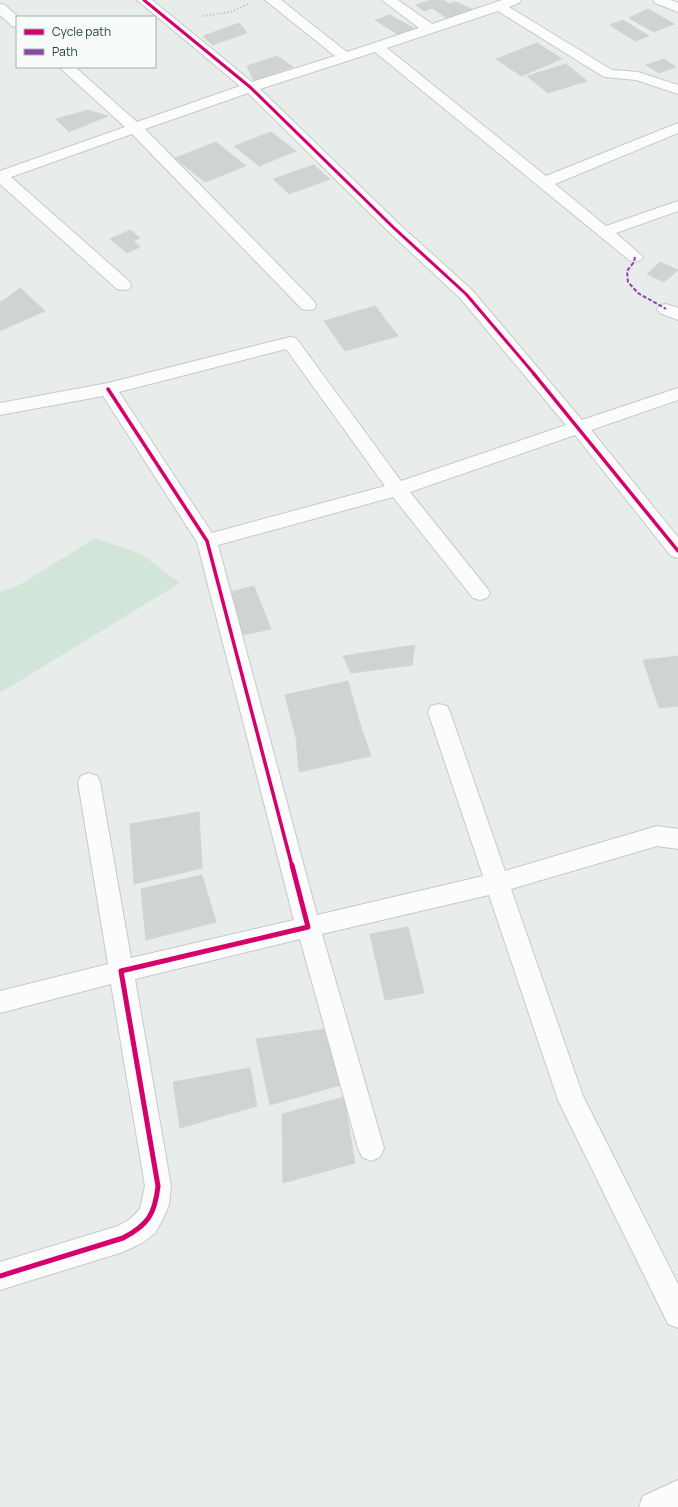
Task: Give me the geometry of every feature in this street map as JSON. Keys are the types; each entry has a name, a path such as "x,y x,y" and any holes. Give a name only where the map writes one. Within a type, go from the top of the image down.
{"street":[{"path":"144,0 250,87 394,228 466,294 675,539"},
{"path":"272,0 345,57"},
{"path":"389,0 430,29"},
{"path":"124,285 0,176 250,87 377,48 514,0"},
{"path":"660,0 678,8"},
{"path":"499,6 609,74 638,76 678,90"},
{"path":"0,8 16,22"},
{"path":"377,48 635,257"},
{"path":"67,68 135,128 241,234 308,305"},
{"path":"543,183 678,128"},
{"path":"604,232 678,206"},
{"path":"0,409 108,389 290,342 397,489 480,593"},
{"path":"108,389 207,541 308,927 372,1148"},
{"path":"207,541 397,489 678,394"},
{"path":"439,712 571,1100 678,1314"},
{"path":"0,1276 123,1238 139,1230 151,1217 157,1202 158,1186 89,782"},
{"path":"0,1002 121,971 498,883 657,836 678,839"},
{"path":"654,1507 678,1495"}],"path":[{"path":"172,23 209,14 231,12 249,3"}],"green space":[{"path":"95,538 141,554 180,583 0,693 0,592 21,584"}],"building":[{"path":"431,0 444,0 448,3 424,11 416,5"},
{"path":"456,2 480,13 453,22 432,8"},
{"path":"648,9 674,24 654,32 629,18"},
{"path":"390,15 417,30 399,35 375,20"},
{"path":"623,20 649,36 635,41 610,25"},
{"path":"239,23 247,33 212,45 203,36"},
{"path":"537,43 562,59 521,76 496,59"},
{"path":"277,56 293,67 254,81 247,66"},
{"path":"664,59 676,67 659,73 646,65"},
{"path":"566,64 587,81 548,93 527,76"},
{"path":"88,110 108,116 69,132 56,119"},
{"path":"271,132 296,151 259,166 234,146"},
{"path":"216,142 246,166 205,182 175,158"},
{"path":"314,165 330,179 289,194 273,179"},
{"path":"130,230 140,238 133,241 140,247 127,253 110,239"},
{"path":"660,262 678,270 664,282 647,274"},
{"path":"20,288 45,311 0,331 0,302"},
{"path":"375,306 398,336 345,351 324,321"},
{"path":"254,586 271,629 239,636 223,594"},
{"path":"415,645 412,665 351,673 343,656"},
{"path":"678,656 678,706 659,708 643,660"},
{"path":"348,681 361,727 296,738 285,695"},
{"path":"361,727 371,756 299,772 296,738"},
{"path":"199,812 202,868 134,884 130,824"},
{"path":"202,875 216,922 146,940 141,889"},
{"path":"408,927 424,993 385,1000 370,934"},
{"path":"326,1029 344,1084 270,1105 256,1039"},
{"path":"250,1068 257,1106 180,1128 173,1082"},
{"path":"344,1097 355,1163 283,1183 282,1114"}],"marked path":[{"path":"635,257 634,262 627,271 628,282 638,293 666,309"}],"cycle path":[{"path":"144,0 250,87 394,228 466,294 578,427 678,551"},
{"path":"0,1276 123,1238 145,1223 153,1212 158,1186 121,971 308,927 207,541 108,389"}]}
